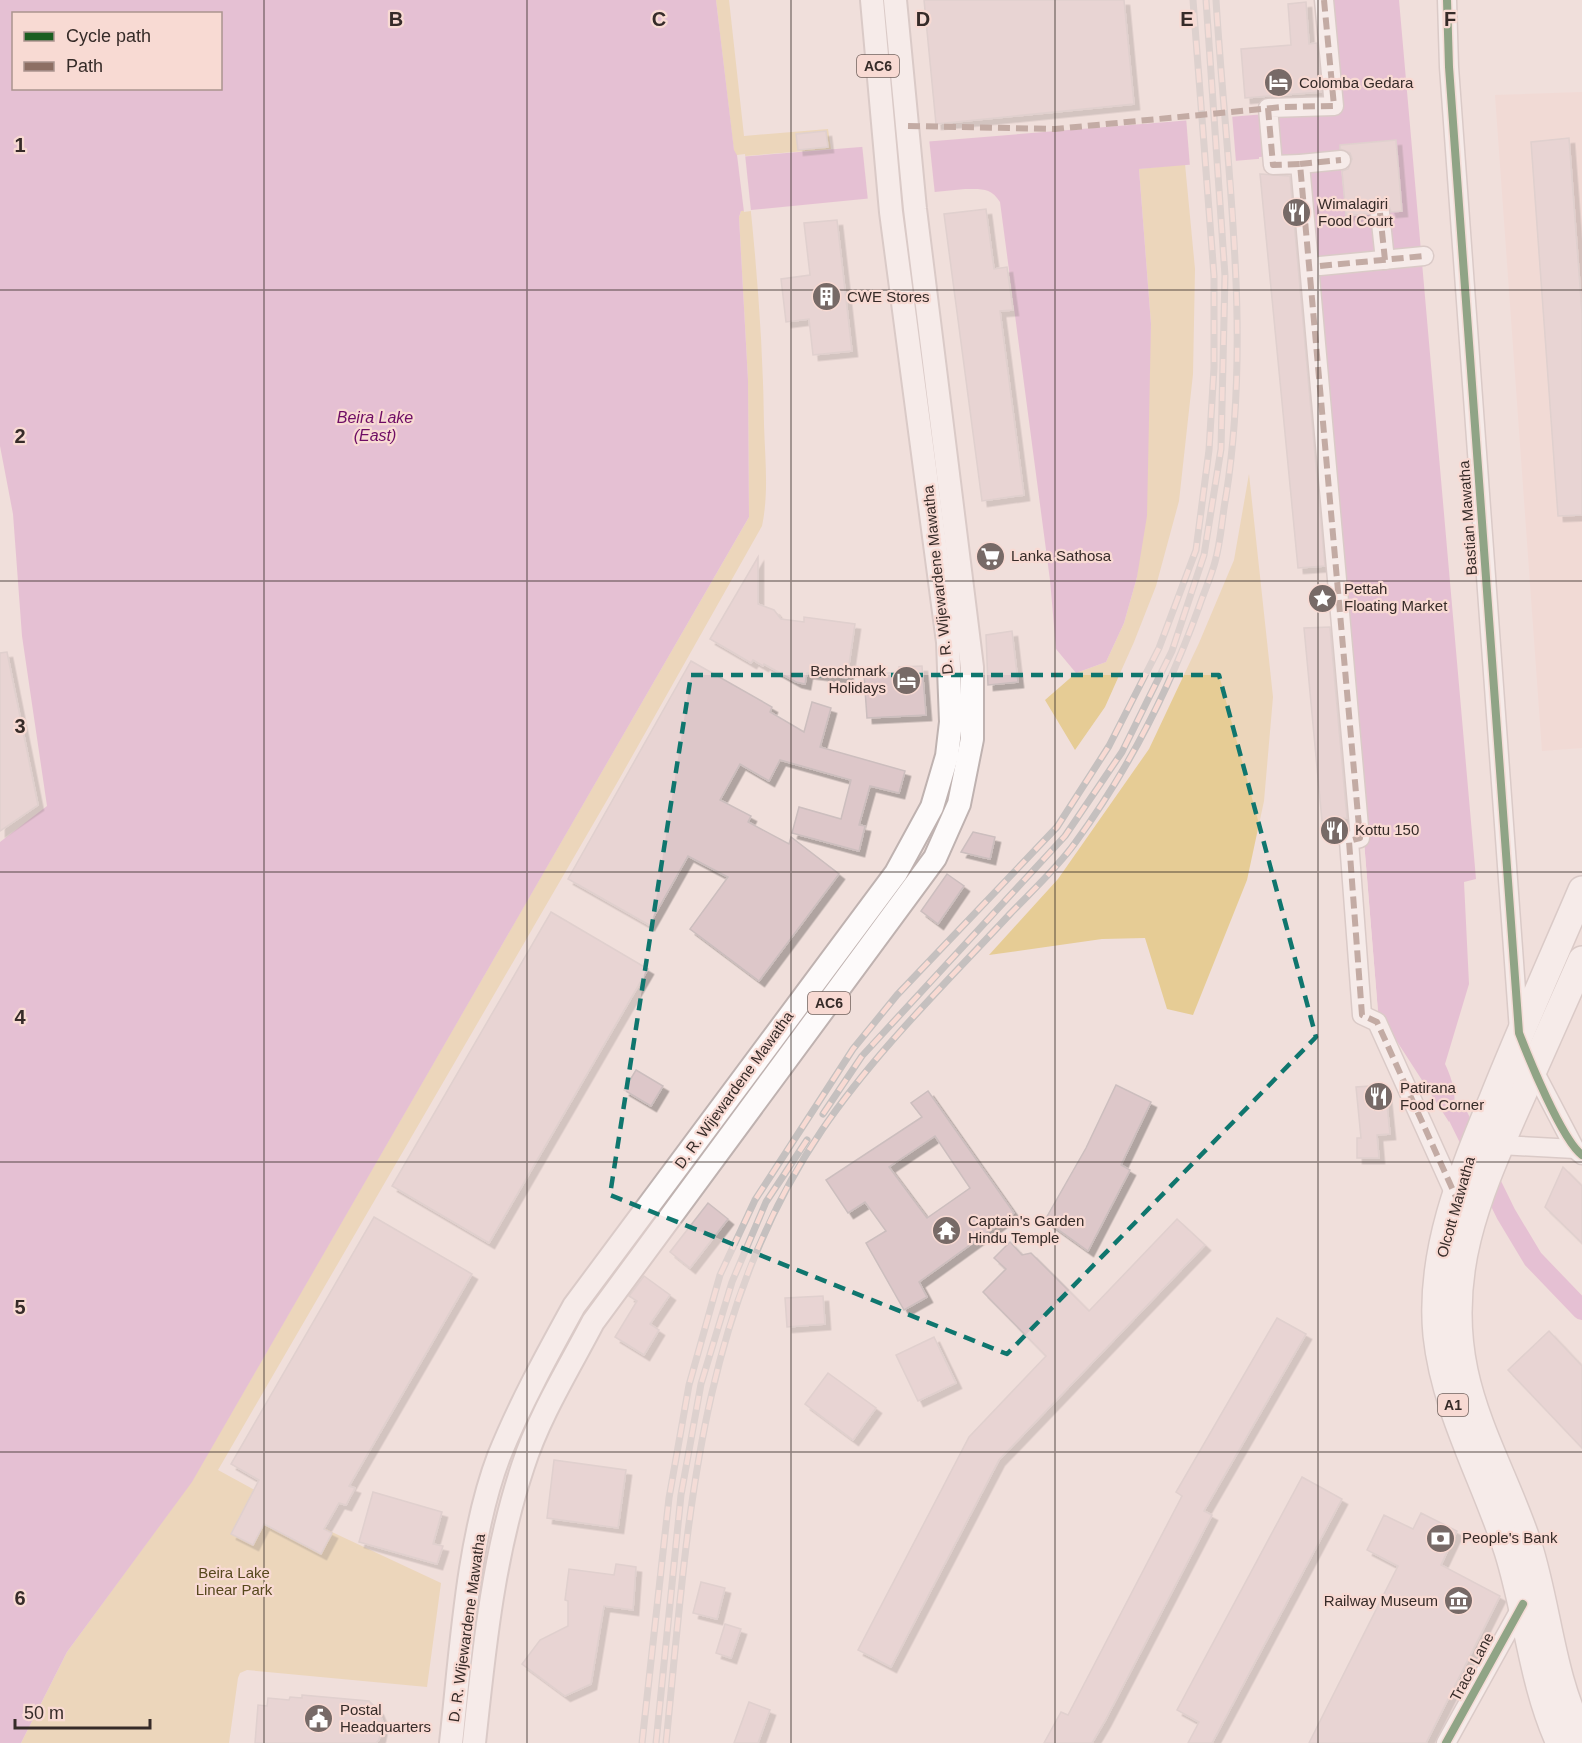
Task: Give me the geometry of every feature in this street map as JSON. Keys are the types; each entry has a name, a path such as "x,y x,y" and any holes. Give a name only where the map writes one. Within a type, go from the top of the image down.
{"highway":[{"name":"Olcott Mawatha","path":"1560,1743 1540,1692 1525,1535 1478,1421 1464,1370 1457,1302 1461,1259 1519,1033 1582,890"},
{"name":"Olcott Mawatha","path":"1582,960 1533,1069 1490,1147 1456,1197 1443,1249 1436,1294 1441,1358 1459,1423 1533,1602 1582,1737"}],"main road":[{"name":"D. R. Wijewardene Mawatha","path":"451,1743 469,1585 481,1524 498,1458 533,1380 574,1306 896,873 914,844 935,797 947,756 951,722 948,642 891,212 872,0"},
{"name":"D. R. Wijewardene Mawatha","path":"474,1743 488,1616 496,1567 524,1464 557,1390 593,1322 935,858 959,804 972,739 972,667 915,209 895,0"}],"street":[{"path":"1324,0 1334,106 1268,108 1273,165 1341,160"},
{"name":"Bastian Mawatha","path":"1447,0 1449,68 1519,1033 1533,1069 1578,1152"},
{"path":"1300,164 1360,838 1349,841 1362,1015 1377,1022 1456,1197"},
{"path":"1380,213 1385,260"},
{"path":"1320,266 1424,256"},
{"path":"1490,1147 1578,1152"},
{"name":"Trace Lane","path":"1446,1743 1533,1602"}],"highlighted area":[{"path":"691,675 1219,675 1316,1037 1007,1354 610,1195"}],"shaded area":[{"path":"1582,92 1582,748 1542,751 1495,95"}],"green space":[{"name":"Beira Lake Linear Park","path":"716,0 729,0 744,136 828,129 831,149 745,156 762,358 766,475 762,526 617,783 218,1470 334,1533 441,1583 427,1687 247,1670 240,1673 238,1678 229,1743 21,1743 67,1652 192,1481 749,517 748,380 739,217 741,211"},
{"path":"1185,164 1195,269 1193,374 1179,501 1156,586 1134,642 1105,707 1075,750 1045,700 1076,673 1106,662 1124,623 1137,577 1151,324 1139,169"},
{"path":"1249,474 1273,697 1264,801 1247,880 1193,1015 1167,1009 1145,938 1102,939 989,955 1058,879 1149,749 1199,643 1234,560"}],"water":[{"name":"Beira Lake (East)","path":"0,0 716,0 734,150 738,157 1340,108 1333,0 1399,0 1476,879 1464,882 1469,984 1445,1064 1451,1078 1455,1100 1452,1115 1449,1122 1378,1012 1309,170 1342,166 1346,216 1402,211 1396,141 1340,145 1340,152 1139,169 1151,324 1147,516 1137,577 1124,623 1106,662 1076,673 1056,649 1050,580 1000,202 997,197 985,190 965,189 741,211 739,217 748,380 749,517 192,1482 67,1652 21,1743 0,1743 0,842 47,806 22,636 13,514 0,446"}],"pier":[{"path":"1232,114 1236,162 1190,167 1186,117"},
{"path":"929,138 935,195 868,201 862,144"},
{"path":"1396,140 1402,211 1346,216 1341,167 1309,170 1378,1012 1375,1013 1306,169 1345,166 1348,213 1399,208 1393,144 1343,148 1341,154 1259,160 1259,157 1340,152 1340,145"},
{"path":"745,154 751,211 744,212 737,155"}],"building":[{"path":"924,0 1124,0 1134,104 936,124"},
{"path":"1306,2 1309,44 1317,43 1321,92 1245,98 1241,49 1291,45 1288,4"},
{"path":"826,131 828,147 798,150 796,134"},
{"path":"1569,138 1582,313 1582,515 1558,516 1531,142"},
{"path":"1396,140 1402,211 1391,212 1389,206 1379,202 1373,204 1369,214 1346,216 1342,171 1348,169 1352,159 1350,153 1340,149 1340,145"},
{"path":"1260,174 1290,176 1325,566 1298,568"},
{"path":"986,209 994,269 1007,267 1013,310 1000,311 1024,495 982,501 944,214"},
{"path":"837,220 852,351 813,355 809,319 786,322 781,279 810,275 804,223"},
{"path":"758,557 758,604 774,610 781,619 804,622 804,617 855,624 847,678 807,673 805,684 796,682 764,664 763,666 753,660 751,663 710,639"},
{"path":"1330,627 1347,818 1322,821 1304,628"},
{"path":"1012,631 1018,682 988,685 986,635"},
{"path":"7,652 38,805 0,831 0,653"},
{"path":"691,661 772,707 770,712 804,732 812,702 831,708 820,747 905,771 899,793 870,786 859,825 865,826 859,851 792,833 799,807 841,819 851,780 780,760 769,781 740,764 720,800 751,816 748,822 789,844 791,837 839,874 759,981 690,929 728,877 688,856 649,925 568,879"},
{"path":"922,666 926,715 867,718 864,675 900,672 899,667"},
{"path":"973,832 995,837 990,859 961,852"},
{"path":"947,874 964,886 938,924 921,911"},
{"path":"551,912 648,969 489,1243 392,1186"},
{"path":"636,1070 663,1086 651,1106 624,1090"},
{"path":"1116,1085 1151,1102 1121,1165 1130,1170 1088,1251 1045,1220 1086,1148"},
{"path":"1385,1085 1390,1134 1377,1135 1379,1158 1357,1158 1357,1138 1361,1138 1356,1087"},
{"path":"928,1091 1014,1213 919,1282 927,1297 904,1310 866,1243 886,1231 865,1202 848,1213 826,1180 922,1117 911,1103","holes":["935,1136 970,1188 927,1218 889,1167"]},
{"path":"1563,1167 1582,1186 1582,1243 1545,1207"},
{"path":"708,1203 728,1219 690,1268 670,1252"},
{"path":"374,1217 472,1274 349,1486 355,1488 346,1505 339,1503 324,1529 332,1533 321,1554 264,1524 253,1545 231,1534 259,1480 231,1464"},
{"path":"1177,1219 1205,1245 999,1460 891,1667 858,1650 969,1437 1046,1356 983,1292 1006,1269 994,1258 1010,1242 1022,1255 1031,1253 1089,1311"},
{"path":"644,1276 670,1295 650,1324 659,1330 644,1355 615,1337 637,1301 629,1296"},
{"path":"823,1296 825,1324 787,1327 785,1298"},
{"path":"1277,1318 1306,1334 1204,1511 1212,1515 1105,1721 1092,1743 1044,1743 1061,1712 1068,1715 1182,1496 1176,1492"},
{"path":"1549,1331 1582,1366 1582,1448 1508,1370"},
{"path":"934,1337 956,1383 918,1401 896,1355"},
{"path":"828,1373 876,1408 853,1440 805,1404"},
{"path":"554,1460 626,1470 618,1528 547,1518"},
{"path":"1302,1477 1342,1499 1212,1743 1188,1743 1199,1722 1177,1710"},
{"path":"373,1492 442,1512 433,1544 443,1546 437,1564 359,1542"},
{"path":"1421,1513 1457,1531 1441,1565 1500,1596 1426,1743 1309,1743 1398,1566 1367,1550 1384,1515 1413,1529"},
{"path":"616,1564 636,1567 633,1610 604,1606 591,1684 565,1696 522,1664 540,1640 568,1626 568,1601 565,1600 569,1569 614,1575"},
{"path":"701,1582 725,1588 717,1619 693,1613"},
{"path":"725,1624 741,1629 731,1658 716,1653"},
{"name":"Postal Headquarters","path":"302,1695 369,1701 378,1710 383,1722 379,1740 376,1743 255,1743 258,1705 267,1706 268,1698 289,1700 290,1697 302,1698"},
{"path":"749,1702 770,1710 758,1743 734,1743"}],"waterway":[{"path":"1455,1110 1506,1214 1533,1259 1582,1310"}],"railway":[{"path":"642,1743 669,1498 689,1385 720,1275 755,1200 853,1049 897,995 1057,827 1109,746 1159,648 1196,550 1209,450 1214,368 1214,276 1193,0"},
{"path":"823,1114 862,1056 1065,836 1122,752 1172,651 1204,555 1221,449 1225,276 1206,0"},
{"path":"666,1743 682,1582 705,1425 723,1349 748,1274 780,1201 822,1130 865,1073 936,992 1060,861 1094,816 1129,759 1160,699 1187,638 1213,568 1226,496 1237,372 1235,248 1216,0"},
{"path":"656,1743 681,1495 701,1384 732,1282 766,1202 807,1140"}],"marked path":[{"path":"908,126 1055,129 1282,107 1334,106 1324,0"},
{"path":"1268,108 1273,165 1300,164 1360,838 1349,841 1362,1015 1377,1022 1456,1197"},
{"path":"1300,164 1341,160"},
{"path":"1380,213 1385,260"},
{"path":"1320,266 1424,256"}],"cycle path":[{"path":"1447,0 1449,67 1519,1033 1556,1117 1574,1147 1582,1155"},
{"path":"1446,1743 1523,1604"}],"place":[{"name":"Colomba Gedara","path":"1278,83"},
{"name":"Wimalagiri Food Court","path":"1297,213"},
{"name":"CWE Stores","path":"826,297"},
{"name":"Lanka Sathosa","path":"990,556"},
{"name":"Pettah Floating Market","path":"1323,598"},
{"name":"Benchmark Holidays","path":"907,680"},
{"name":"Kottu 150","path":"1334,830"},
{"name":"Patirana Food Corner","path":"1379,1097"},
{"name":"Captain's Garden Hindu Temple","path":"947,1230"},
{"name":"People's Bank","path":"1441,1538"},
{"name":"Railway Museum","path":"1459,1601"},
{"name":"Postal Headquarters","path":"319,1719"}]}
